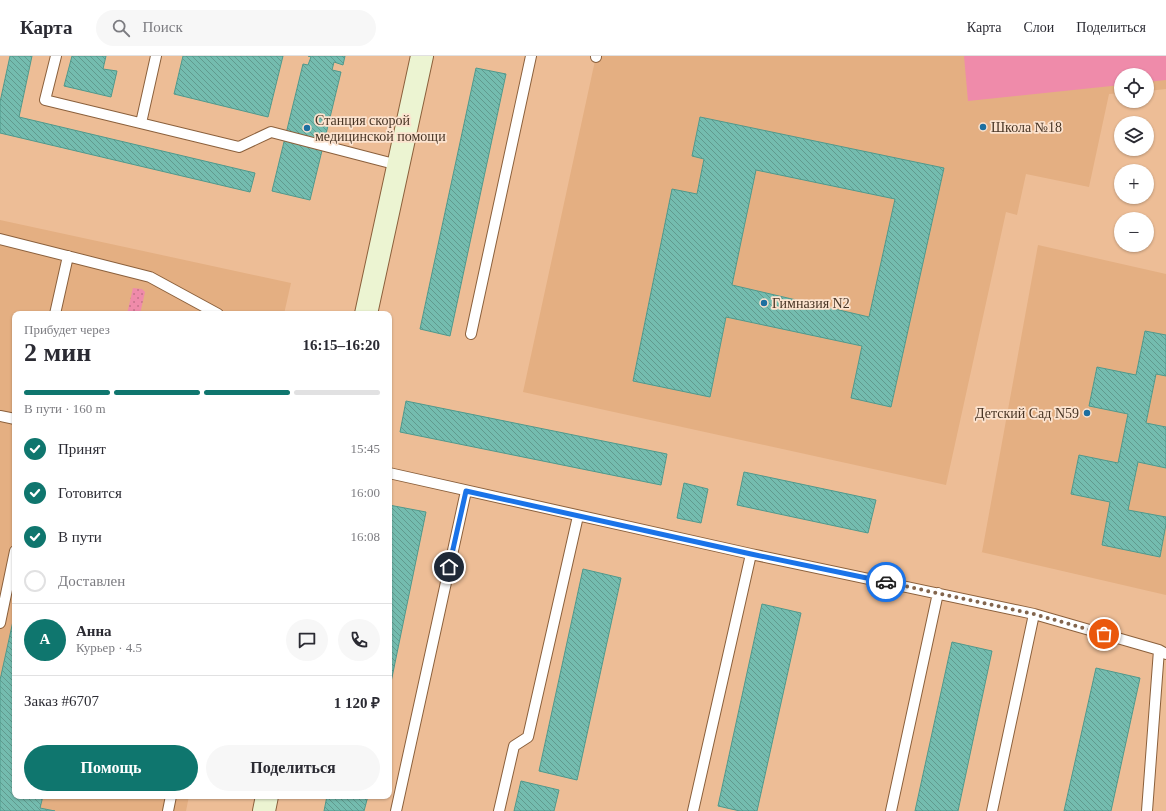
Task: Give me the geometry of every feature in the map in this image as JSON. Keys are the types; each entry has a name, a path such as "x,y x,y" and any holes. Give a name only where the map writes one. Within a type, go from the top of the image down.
{"main road":[{"path":"367,311 422,56"},
{"path":"264,811 266,799"}],"lane":[{"path":"56,56 46,100 239,147 271,132 398,165"},
{"path":"141,123 156,56"},
{"path":"471,334 531,56"},
{"path":"0,238 150,277 212,311"},
{"path":"56,311 68,256"},
{"path":"0,416 12,418"},
{"path":"392,474 751,554 1034,614 1163,652 1147,811"},
{"path":"396,811 466,491"},
{"path":"498,811 514,746 528,736 578,516"},
{"path":"693,811 751,554"},
{"path":"0,623 12,565"},
{"path":"891,811 938,593"},
{"path":"992,811 1034,614"},
{"path":"168,811 170,799"}],"shaded area":[{"name":"Гимназия N2","path":"596,56 1166,56 1166,89 1154,90 1154,68 1114,68 1114,94 1109,94 1089,187 1026,174 1017,215 1006,212 946,485 523,392"},
{"path":"964,56 1166,56 1166,80 1154,81 1154,68 1114,68 1114,86 968,101"},
{"path":"0,220 291,283 285,311 12,311 12,799 188,799 186,811 0,811"},
{"name":"Детский Сад N59","path":"1038,245 1166,274 1166,595 981,552"},
{"path":"133,288 142,289 145,292 141,311 128,311"}],"building":[{"path":"10,56 32,56 19,117 255,173 250,192 0,133 0,102"},
{"path":"72,56 106,56 103,69 117,71 111,97 64,86"},
{"path":"183,56 283,56 268,117 174,94"},
{"name":"Станция скорой медицинской помощи","path":"308,56 345,56 343,65 334,62 332,70 341,72 310,200 272,191 303,64 308,65 311,57"},
{"path":"476,68 506,74 450,336 420,329"},
{"path":"700,117 944,168 891,407 851,398 862,346 726,317 710,397 633,381 672,189 697,194 704,159 692,156","holes":["756,170 895,199 869,317 732,285"]},
{"path":"1145,331 1166,335 1166,376 1156,374 1146,423 1166,427 1166,468 1138,462 1128,510 1166,517 1160,557 1102,545 1110,502 1071,494 1079,455 1118,463 1128,414 1089,406 1097,367 1136,375"},
{"path":"406,401 667,454 661,485 400,432"},
{"path":"744,472 876,500 868,533 737,505"},
{"path":"684,483 708,489 701,523 677,518"},
{"path":"392,506 426,512 392,677"},
{"path":"583,569 621,578 577,780 539,771"},
{"path":"762,604 801,613 757,811 740,811 718,806"},
{"path":"12,626 12,799 42,799 40,808 55,811 0,811 0,680"},
{"path":"952,642 992,651 958,811 915,811"},
{"path":"1096,668 1140,678 1111,811 1064,811"},
{"path":"521,781 559,790 554,811 514,811"},
{"path":"326,799 367,799 364,811 324,811"}],"way so far":[{"path":"886,582 1034,614 1104,634"}],"place":[{"name":"Школа №18","path":"983,127"},
{"name":"Станция скорой медицинской помощи","path":"307,128"},
{"name":"Гимназия N2","path":"764,303"},
{"name":"Детский Сад N59","path":"1087,413"}],"route":[{"path":"449,567 466,491 751,554 886,582"}]}
